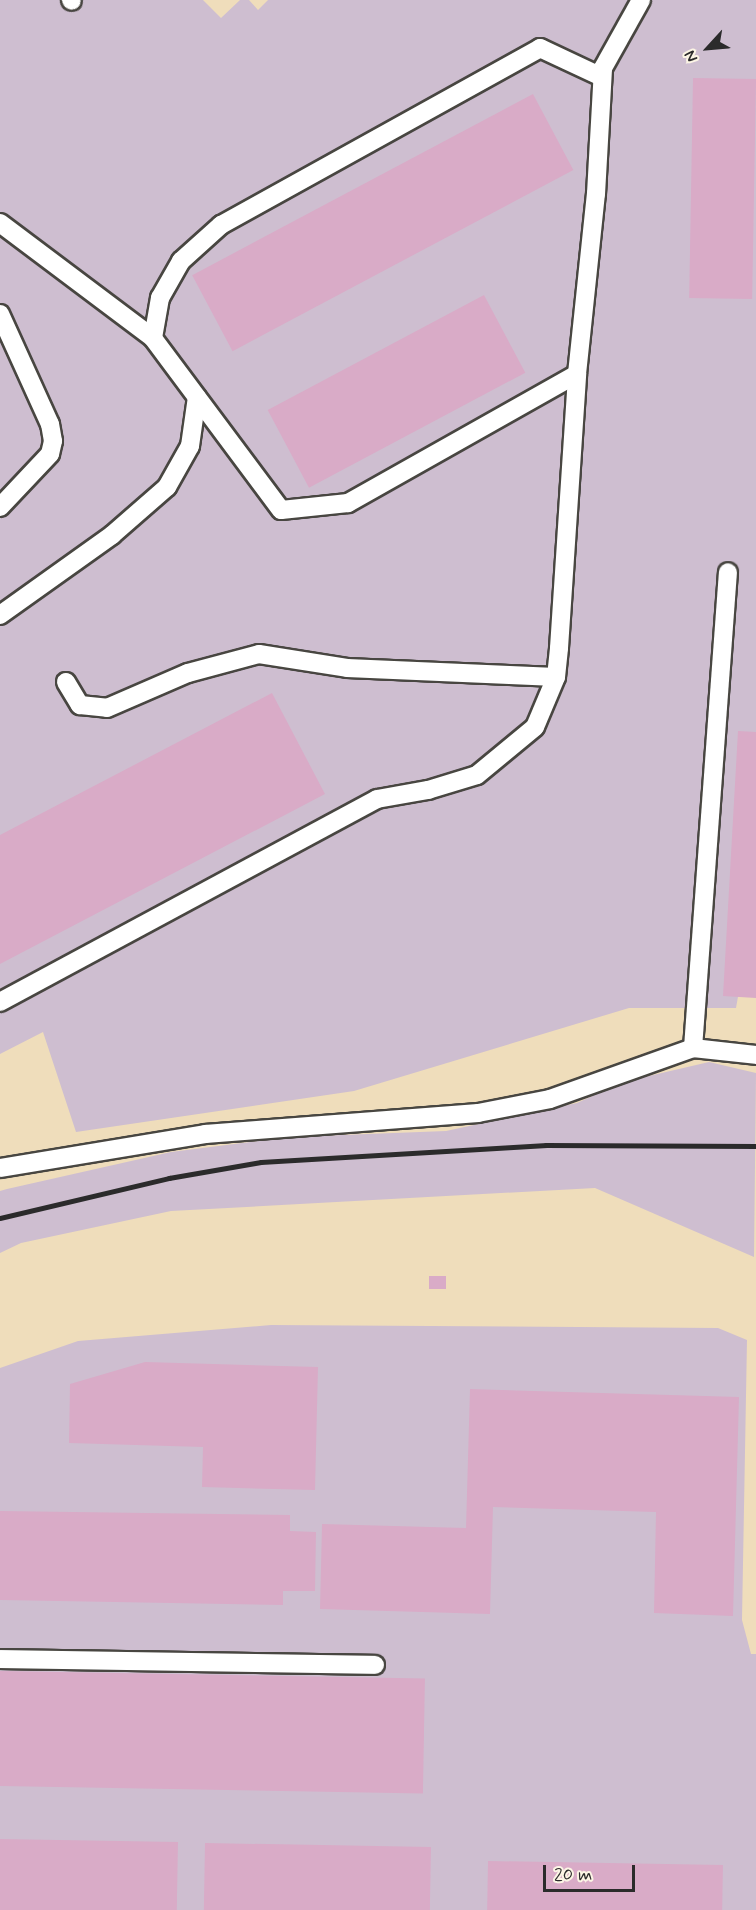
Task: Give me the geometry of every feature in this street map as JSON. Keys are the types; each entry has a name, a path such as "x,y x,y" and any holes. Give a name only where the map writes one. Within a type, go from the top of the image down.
{"lane":[{"path":"0,1002 377,799 428,790 477,775 535,727 556,676 577,374 596,194 603,68 641,0"},
{"path":"153,338 160,298 181,261 221,225 540,48 603,77"},
{"path":"0,224 153,338 281,510 348,503 577,374"},
{"path":"0,314 50,424 53,441 50,454 0,507"},
{"path":"0,615 112,535 166,487 190,446 197,397"},
{"path":"693,1048 728,572"},
{"path":"66,682 80,705 107,708 188,673 259,654 347,668 556,676"},
{"path":"0,1168 205,1134 478,1113 550,1099 693,1048 756,1055"},
{"path":"0,1659 375,1665"}],"shaded area":[{"path":"0,0 203,0 221,18 240,0 249,0 258,10 268,0 756,0 756,992 739,991 736,1008 629,1008 354,1091 76,1132 43,1032 0,1054"},
{"path":"709,1062 756,1073 754,1257 595,1188 171,1211 21,1243 0,1253 0,1191 7,1189 171,1152 290,1137 446,1131 577,1103 623,1082"},
{"path":"271,1325 718,1328 747,1340 742,1620 751,1654 756,1654 756,1910 0,1910 0,1368 78,1341"}],"building":[{"path":"693,78 756,79 752,299 689,298"},
{"path":"533,94 573,170 233,351 192,275"},
{"path":"484,295 525,373 309,488 268,410"},
{"path":"272,693 325,794 0,964 0,835"},
{"path":"738,731 756,732 756,998 723,996"},
{"path":"429,1276 446,1276 446,1289 429,1289"},
{"path":"145,1362 318,1367 315,1490 202,1487 203,1447 69,1443 70,1384"},
{"path":"470,1389 739,1397 733,1616 654,1613 656,1512 493,1507 490,1614 320,1609 322,1524 466,1528"},
{"path":"0,1511 290,1515 290,1531 316,1532 315,1591 283,1591 283,1605 0,1600"},
{"path":"0,1671 425,1678 423,1793 0,1786"},
{"path":"0,1839 178,1842 177,1910 0,1910"},
{"path":"205,1843 431,1847 430,1910 204,1910"},
{"path":"488,1861 723,1865 722,1910 487,1910"}],"railway":[{"path":"0,1218 169,1178 261,1162 546,1145 756,1146"}]}
